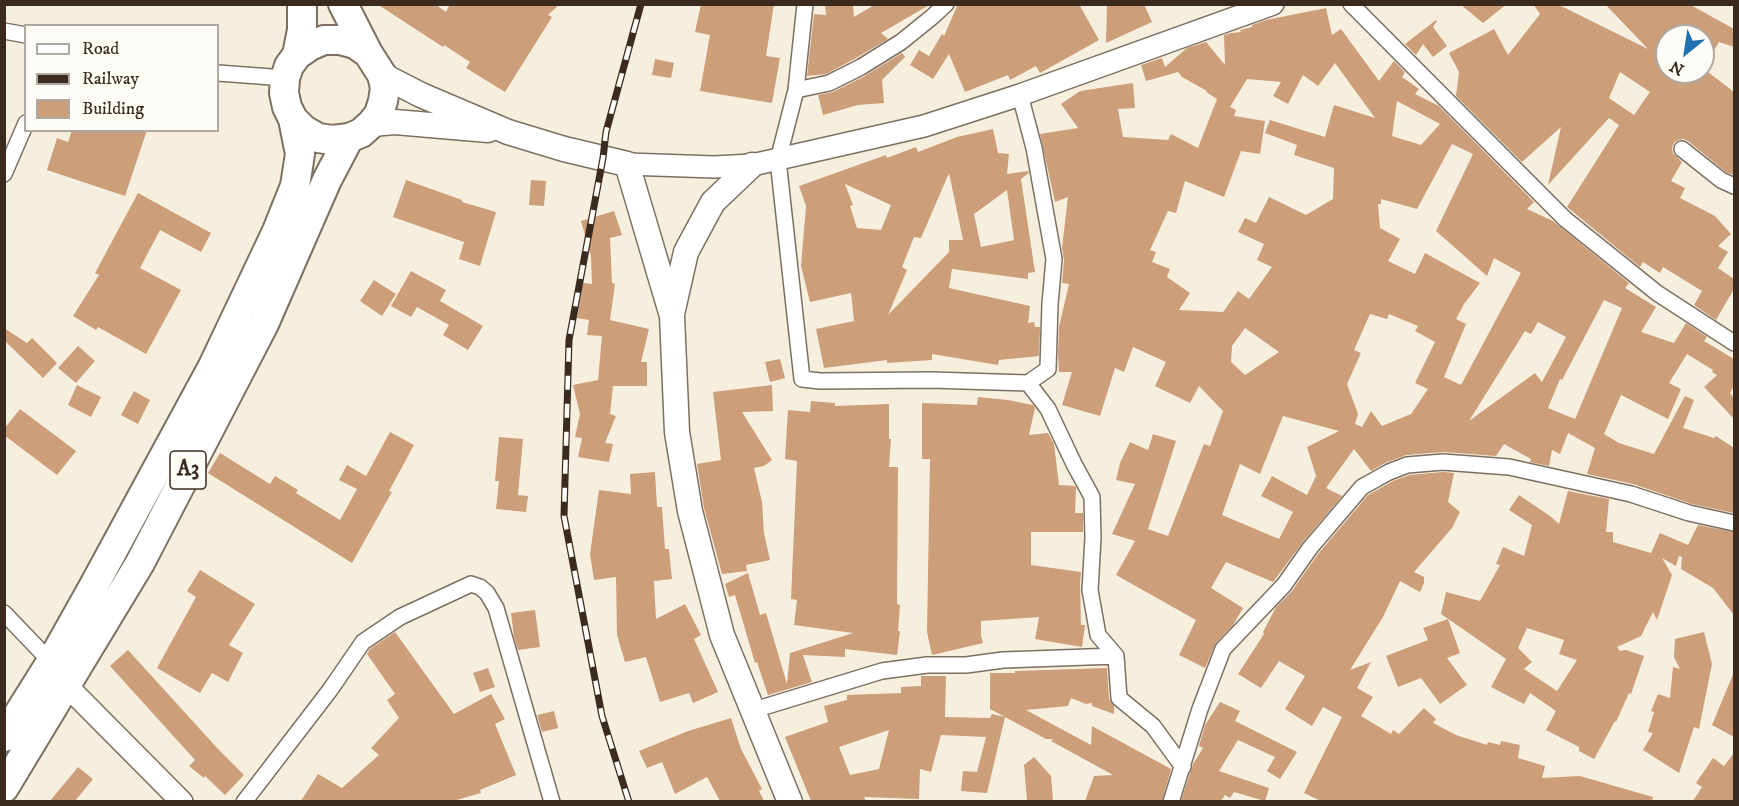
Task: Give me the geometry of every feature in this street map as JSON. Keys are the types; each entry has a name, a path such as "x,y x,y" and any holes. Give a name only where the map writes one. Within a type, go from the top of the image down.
{"highway":[{"name":"A3","path":"4,737 51,662 212,368 277,231 295,186 300,154 293,119 284,93 302,30 302,4"},
{"name":"A3","path":"4,788 140,563 264,324 327,180 360,131 379,114 385,88 343,4"},
{"path":"291,67 310,46 324,40 340,40 355,44 375,64"},
{"path":"293,119 304,130 318,138 333,140 360,131"}],"main road":[{"path":"375,64 421,95 508,132 564,149 627,164 714,167 752,165 924,126 1020,95 1273,4"},
{"path":"360,131 395,122 508,132"},
{"path":"627,164 672,316 677,432 690,512 723,635 790,801"},
{"path":"672,316 686,252 713,202 752,165"},
{"path":"67,686 182,801"}],"street":[{"path":"805,4 796,90 778,160 802,379 1028,383 1048,369 1054,259 1034,148 1020,95"},
{"path":"796,90 829,83 861,67 901,42 946,4"},
{"path":"1352,4 1565,219 1657,293 1734,343"},
{"path":"4,31 24,35"},
{"path":"219,73 291,67"},
{"path":"4,174 24,128"},
{"path":"1682,149 1721,180 1734,186"},
{"path":"1028,383 1048,410 1092,497 1093,538 1090,590 1098,634 1116,656 1119,698 1153,726 1183,767"},
{"path":"1171,801 1200,709 1223,649 1284,585 1310,548 1362,488 1389,472 1407,465 1443,462 1509,467 1630,494 1689,513 1734,523"},
{"path":"244,801 330,690 363,642 400,617 471,584 487,593 496,608 552,801"},
{"path":"4,614 51,662"},
{"path":"754,710 882,671 927,665 966,665 1003,660 1116,656"}],"building":[{"path":"377,4 435,4 446,12 450,4 560,4 548,15 552,17 505,92 466,68 470,62"},
{"path":"701,4 774,4 766,56 780,58 772,103 700,91 710,35 695,32"},
{"path":"825,4 853,4 854,17 876,4 931,4 881,33 888,39 856,58 826,74 807,76 814,14 826,15"},
{"path":"958,4 1079,4 1099,40 1040,73 1036,66 1010,80 1008,75 965,92 949,54 933,79 910,65 919,50 929,56 942,34 944,36"},
{"path":"1107,4 1144,4 1152,22 1106,43"},
{"path":"1460,4 1507,4 1483,23"},
{"path":"1533,4 1557,4 1648,49 1605,4 1689,4 1734,29 1734,47 1719,42 1715,49 1715,24 1655,24 1655,84 1715,84 1715,77 1734,92 1734,175 1726,172 1688,141 1678,140 1672,148 1673,153 1682,162 1671,181 1685,188 1680,198 1715,216 1731,234 1718,246 1728,252 1718,268 1734,279 1734,289 1716,320 1694,305 1702,291 1663,267 1660,273 1643,262 1640,267 1567,207 1619,125 1609,118 1548,185 1561,127 1522,162 1456,96 1459,72 1449,53 1494,29 1508,55 1540,14","holes":["1620,72 1650,92 1634,115 1609,98"]},
{"path":"1326,8 1332,35 1341,29 1379,81 1394,61 1405,72 1402,77 1419,89 1415,94 1439,106 1534,202 1527,209 1553,221 1629,283 1625,288 1656,307 1641,332 1674,343 1686,323 1707,337 1704,341 1734,359 1734,386 1730,393 1734,398 1734,419 1704,387 1717,375 1712,372 1713,370 1687,354 1669,383 1681,389 1668,419 1621,395 1604,434 1619,443 1654,454 1685,396 1694,400 1683,428 1714,438 1716,436 1734,448 1734,513 1692,504 1633,484 1587,474 1595,448 1568,433 1560,454 1552,450 1549,466 1530,462 1531,459 1504,444 1496,456 1444,452 1406,455 1371,471 1354,449 1326,488 1342,496 1273,582 1226,562 1211,588 1243,608 1233,625 1216,643 1205,668 1179,655 1196,620 1116,575 1135,541 1112,534 1135,484 1116,480 1120,463 1130,442 1148,450 1153,434 1176,441 1148,529 1168,536 1204,444 1210,446 1223,411 1199,386 1190,403 1155,386 1166,362 1133,347 1124,372 1115,368 1100,416 1062,405 1072,372 1059,372 1058,354 1059,327 1069,284 1062,283 1064,260 1062,248 1068,197 1055,202 1040,134 1078,128 1061,104 1080,91 1133,83 1135,108 1118,109 1123,137 1168,140 1171,134 1198,148 1217,99 1182,77 1178,72 1146,81 1141,65 1162,58 1165,67 1187,48 1206,42 1225,65 1224,35 1241,32 1240,30 1266,20","holes":["1335,63 1375,118 1334,105 1325,137 1270,120 1265,133 1297,145 1294,155 1334,168 1333,199 1306,215 1269,197 1256,223 1245,218 1238,232 1264,244 1257,260 1272,267 1249,299 1238,291 1223,312 1179,310 1190,293 1167,277 1170,269 1152,262 1156,252 1150,250 1168,211 1176,213 1185,181 1224,197 1241,151 1260,154 1265,121 1234,116 1236,110 1230,107 1247,79 1281,82 1273,96 1288,104 1303,75 1318,86","1397,101 1440,124 1421,145 1392,136","1452,144 1473,154 1436,231 1487,276 1494,258 1521,273 1461,385 1444,377 1466,324 1456,319 1480,283 1425,253 1415,274 1388,261 1400,239 1380,228 1378,204 1381,204 1381,199 1417,209","1604,300 1622,308 1575,419 1548,408 1560,379 1562,380","1370,314 1387,319 1389,314 1418,326 1415,331 1435,342 1415,383 1428,389 1411,414 1382,426 1371,411 1362,427 1355,424 1358,414 1347,384 1361,353 1354,350","1538,322 1566,337 1542,382 1535,373 1469,421 1525,331 1531,334","1245,328 1279,352 1245,375 1231,362 1232,346","1283,416 1339,431 1307,447 1316,476 1307,495 1272,476 1261,496 1293,512 1279,539 1222,515 1240,464 1260,474"]},
{"path":"1436,20 1433,27 1447,46 1433,57 1423,44 1416,55 1405,44"},
{"path":"902,53 905,57 882,80 884,103 858,105 823,115 818,95 833,92 865,76"},
{"path":"655,59 674,63 671,78 652,75"},
{"path":"993,129 998,153 1009,154 1007,174 1028,171 1029,173 1021,179 1035,272 1028,273 1028,279 952,269 949,288 1030,306 1028,323 1034,322 1035,327 1040,327 1039,356 999,360 998,365 932,354 932,360 887,363 887,360 824,368 816,329 854,321 851,293 810,302 801,266 806,206 799,186 886,155 887,158 916,147 918,152 957,137","holes":["949,173 963,240 949,240 949,252 888,315 907,270 902,267 914,237 921,238","845,184 891,205 881,230 857,228 850,206 853,205","1007,190 1014,240 981,247 974,214"]},
{"path":"71,132 146,132 125,196 47,170 57,138 68,142"},
{"path":"406,180 462,200 462,202 496,212 480,266 459,259 464,242 393,217"},
{"path":"531,180 546,181 544,206 529,205"},
{"path":"138,193 211,233 201,252 160,230 140,268 181,290 146,354 73,316 99,275 95,273"},
{"path":"614,211 622,235 610,238 612,283 615,284 610,320 649,329 641,362 647,362 647,386 613,386 610,414 616,416 605,443 613,444 609,462 578,457 582,438 575,437 580,414 573,385 598,380 602,336 587,335 589,320 577,318 583,283 592,284 591,256 581,221"},
{"path":"411,271 446,290 440,301 483,326 468,350 443,335 449,325 417,307 411,317 391,306"},
{"path":"374,280 396,294 382,316 360,301"},
{"path":"4,328 27,343 32,338 57,363 43,378 4,340"},
{"path":"78,346 95,361 76,383 58,368"},
{"path":"780,359 785,378 770,382 765,362"},
{"path":"77,385 101,397 91,417 68,405"},
{"path":"772,385 773,411 742,412 772,460 764,466 754,468 762,502 764,533 770,560 746,565 747,571 722,574 704,508 697,464 721,460 713,392"},
{"path":"134,391 150,400 138,424 121,415"},
{"path":"978,397 1033,405 1035,408 1029,435 1048,433 1054,444 1059,485 1076,488 1075,513 1083,513 1083,532 1031,532 1031,565 1081,572 1081,625 1085,625 1082,647 1035,639 1039,617 981,621 983,643 932,655 927,632 930,459 922,459 922,403 977,405"},
{"path":"811,401 835,403 835,406 889,404 889,439 891,439 889,467 898,467 897,604 900,605 898,631 900,631 897,655 845,649 845,657 803,655 812,682 768,695 757,662 755,663 735,595 729,597 725,584 748,573 760,615 766,613 787,684 790,653 853,633 794,625 797,600 791,599 797,461 785,459 788,410 810,412"},
{"path":"20,409 76,451 57,475 4,435 4,429"},
{"path":"390,432 414,445 389,491 392,492 352,563 208,473 220,453 270,484 275,476 298,490 296,493 340,520 357,489 339,480 347,465 366,476"},
{"path":"499,437 523,439 518,495 528,496 526,512 496,509 499,481 495,481"},
{"path":"655,472 657,507 662,507 665,549 669,549 672,579 654,581 656,619 685,604 701,635 694,639 718,692 693,703 689,693 660,702 646,657 625,662 617,635 616,577 594,580 590,554 599,490 631,494 630,474"},
{"path":"1454,473 1448,502 1460,512 1452,528 1414,572 1424,577 1420,592 1400,581 1383,617 1350,670 1371,662 1357,688 1373,697 1361,716 1391,734 1393,730 1399,734 1424,708 1436,719 1433,723 1456,735 1487,745 1488,742 1500,745 1501,741 1520,745 1518,758 1545,766 1542,778 1580,776 1653,797 1652,801 1321,801 1304,793 1342,717 1323,707 1312,726 1285,709 1305,676 1279,661 1261,688 1238,674 1264,634 1276,607 1292,591 1318,554 1368,495 1409,475"},
{"path":"1568,491 1609,499 1606,532 1613,532 1613,542 1651,553 1660,533 1688,545 1698,525 1734,532 1734,615 1713,588 1681,569 1682,557 1679,556 1676,566 1662,558 1672,575 1657,620 1653,612 1641,636 1617,647 1620,651 1626,650 1644,656 1631,694 1629,693 1616,722 1594,759 1579,751 1579,747 1546,730 1556,711 1530,693 1524,704 1491,687 1506,659 1441,614 1446,592 1480,601 1500,565 1496,564 1503,547 1524,556 1532,525 1509,510 1519,495 1559,524","holes":["1527,628 1564,640 1559,654 1577,660 1557,691 1524,669 1532,662 1518,648"]},
{"path":"200,570 255,604 229,645 243,653 228,682 212,673 200,693 157,668 196,597 187,591"},
{"path":"535,610 540,647 518,650 511,613"},
{"path":"1448,619 1460,653 1447,658 1467,685 1440,704 1421,678 1398,687 1386,656 1428,640 1423,628"},
{"path":"395,632 454,714 491,694 505,719 495,724 516,775 480,790 481,793 453,801 301,801 318,774 342,788 379,755 371,748 399,718 387,700 395,694 367,654 370,649"},
{"path":"1704,632 1712,664 1699,729 1694,727 1679,773 1643,750 1653,733 1648,732 1654,712 1651,711 1658,694 1670,698 1673,667 1680,669 1674,657 1675,639"},
{"path":"128,650 244,775 225,795 205,776 204,778 189,766 195,760 110,666"},
{"path":"488,668 495,687 480,692 473,673"},
{"path":"1107,668 1109,699 1114,706 1114,714 1092,706 1092,703 1086,704 1071,698 1068,706 1026,710 1091,745 1092,726 1171,769 1162,801 1085,801 1094,776 1113,775 1051,741 1053,739 1046,739 990,709 990,673"},
{"path":"1734,672 1734,737 1712,725"},
{"path":"921,676 946,676 945,717 990,718 992,714 1005,717 987,793 961,791 963,771 977,772 986,737 941,735 931,772 920,769 919,799 864,797 866,801 811,801 785,737 828,722 824,706 847,700 847,695 901,693 901,687 921,686","holes":["889,730 879,769 850,775 839,747"]},
{"path":"1220,702 1240,711 1235,721 1297,752 1280,779 1267,771 1275,757 1238,740 1219,771 1269,788 1265,801 1234,792 1230,798 1225,795 1221,801 1181,801 1193,764 1203,748 1199,746 1205,725"},
{"path":"554,711 558,728 542,732 537,715"},
{"path":"731,718 741,749 762,789 759,791 764,801 720,801 707,777 675,794 662,762 647,768 639,751 688,731"},
{"path":"1734,753 1734,801 1693,801 1702,787 1696,783 1713,758 1724,766"},
{"path":"1034,757 1051,776 1053,801 1027,801 1024,765"},
{"path":"78,767 93,779 75,801 50,801"}],"railway":[{"path":"629,802 602,716 564,516 569,340 606,132 641,4"}]}
